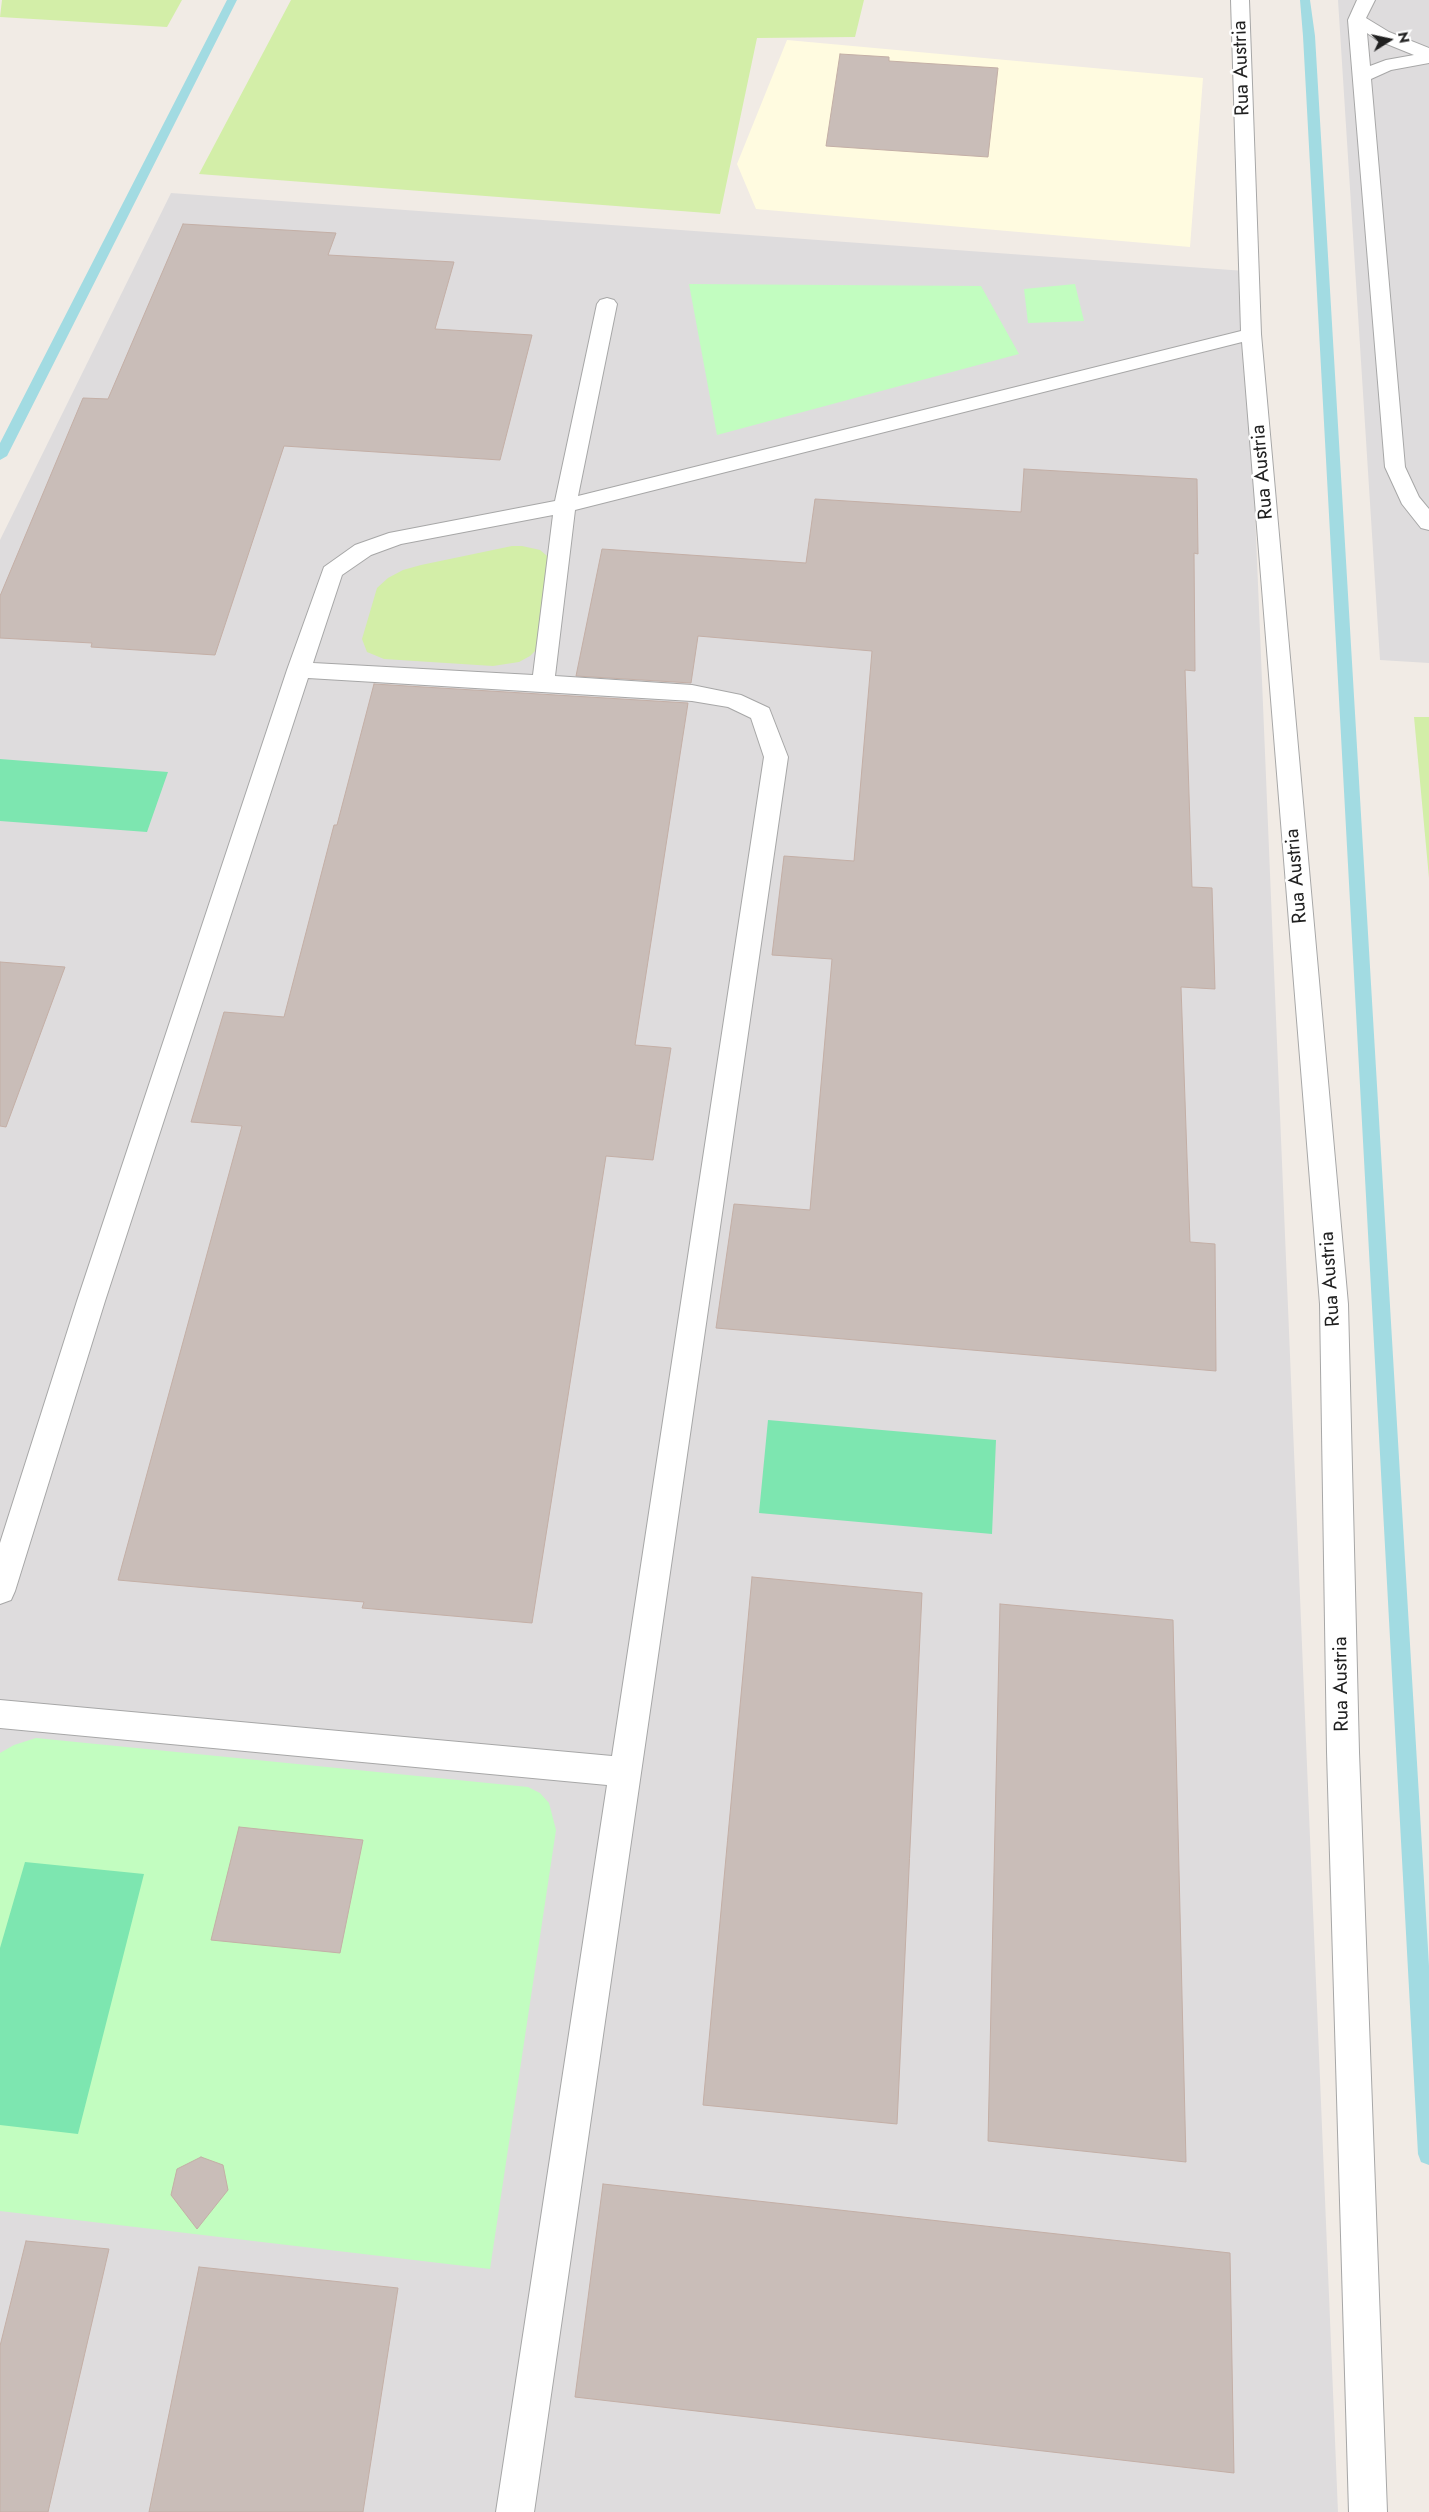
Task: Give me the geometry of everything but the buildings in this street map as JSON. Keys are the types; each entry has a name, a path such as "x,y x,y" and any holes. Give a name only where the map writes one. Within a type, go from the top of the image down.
{"street":[{"name":"Rua Austria","path":"1240,0 1251,334 1334,1304 1344,1752 1368,2512"},
{"path":"1366,0 1357,20 1395,468 1409,499 1429,523"},
{"path":"1357,20 1383,36 1420,52 1429,53"},
{"path":"1363,76 1386,65 1429,58"},
{"path":"543,682 565,506 607,304"},
{"path":"0,1591 91,1301 298,670 332,572 363,550 396,538 565,506 1251,334"},
{"path":"298,670 543,682 692,693 733,700 761,713 776,757 515,2512"},
{"path":"0,1714 624,1772"}],"shaded area":[{"path":"1338,0 1429,0 1429,663 1380,660"},
{"path":"787,40 1203,78 1190,247 756,209 737,164"},
{"path":"171,193 1245,271 1338,2512 0,2512 0,540"}],"green space":[{"path":"2,0 182,0 167,27 0,17"},
{"path":"291,0 864,0 855,37 757,38 720,214 199,174"},
{"path":"689,284 981,286 1019,354 717,435"},
{"path":"1075,284 1084,321 1028,323 1024,289"},
{"path":"512,546 540,550 552,560 537,649 530,656 519,662 493,666 384,659 367,652 362,639 377,588 388,578 403,570 421,565"},
{"path":"1414,717 1429,717 1429,878"},
{"path":"0,759 168,772 147,832 0,821"},
{"path":"768,1420 996,1440 992,1534 759,1513"},
{"path":"36,1738 528,1787 540,1793 549,1803 556,1830 490,2269 0,2211 0,1753 14,1745"},
{"path":"25,1862 144,1874 78,2134 0,2125 0,1948"}],"waterway":[{"path":"0,456 232,0"},
{"path":"1305,0 1309,36 1429,2154"}]}
